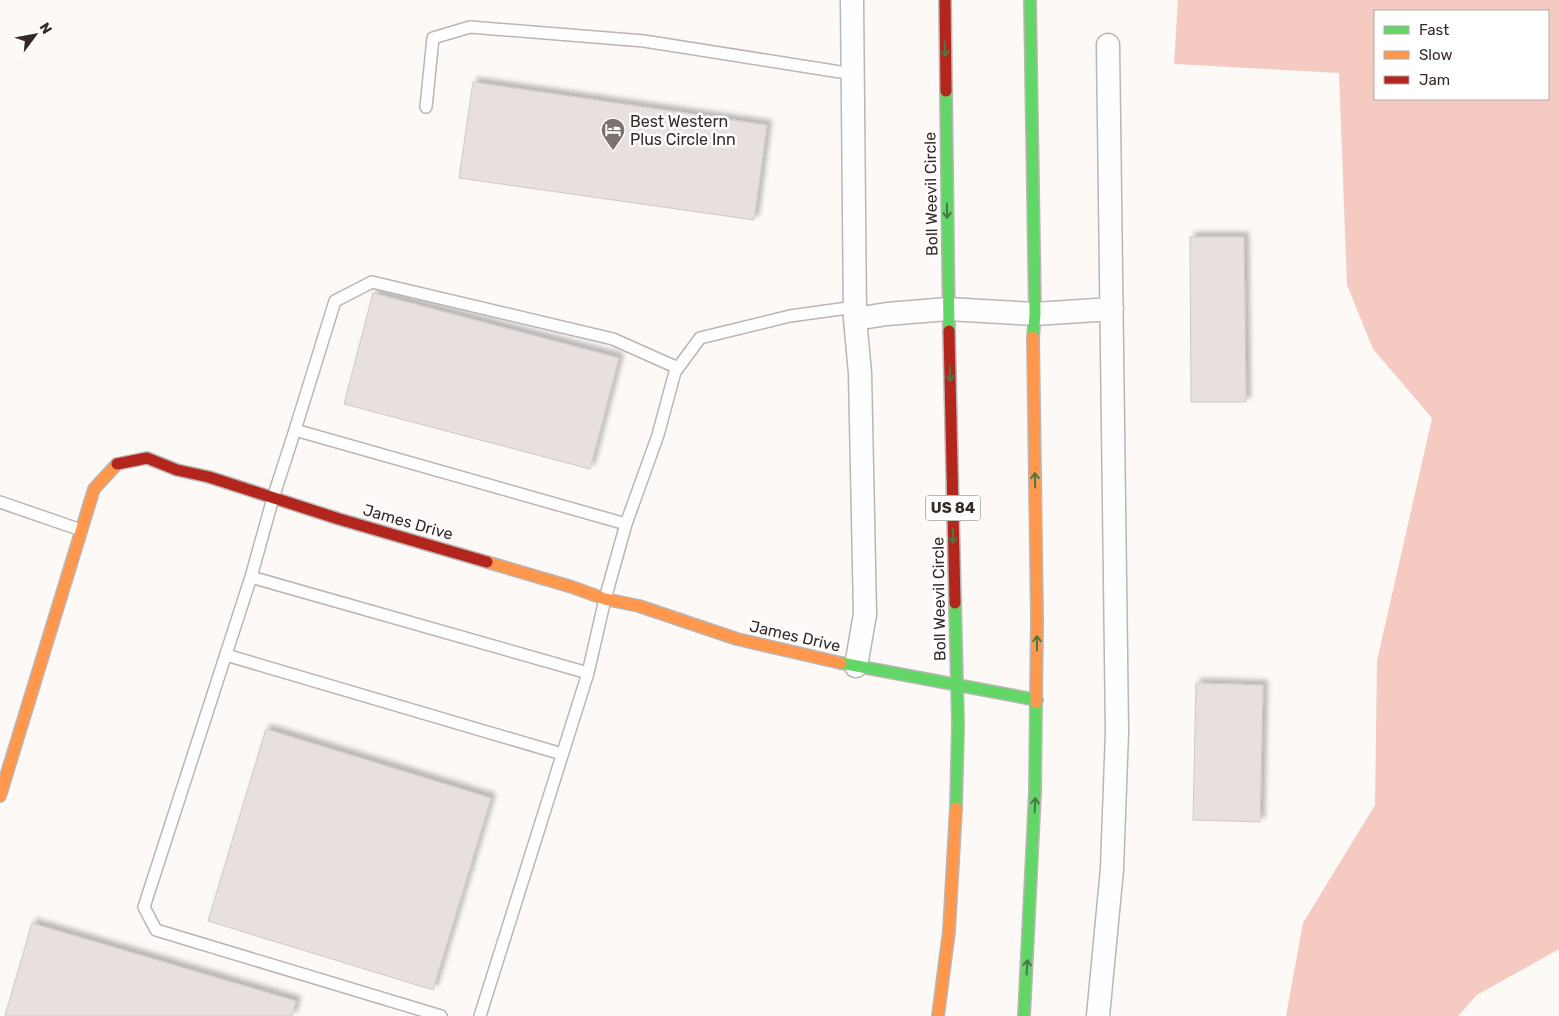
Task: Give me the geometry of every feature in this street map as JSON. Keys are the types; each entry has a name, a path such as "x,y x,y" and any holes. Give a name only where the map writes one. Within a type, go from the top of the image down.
{"main road":[{"name":"Boll Weevil Circle","path":"938,1016 949,931 956,829 958,725 948,309 945,0"},
{"path":"1024,1016 1035,792 1037,700 1033,343 1035,314 1030,0"},
{"name":"James Drive","path":"0,796 94,489 116,464 147,458 177,470 209,478 339,519 572,587 605,599 639,606 737,639 856,666 1037,700"}],"street":[{"path":"852,0 855,313 860,373 865,614 856,666"},
{"path":"1098,1016 1112,869 1117,732 1108,45"},
{"path":"855,313 887,314 948,309 1035,314 1112,309"}],"lane":[{"path":"426,107 433,38 470,27 644,41 852,74"},
{"path":"441,1016 156,930 144,907 251,577 273,498 335,301 372,282 613,340 678,368"},
{"path":"480,1016 588,673 605,599 626,524 658,435 675,372 700,338 790,316 855,313"},
{"path":"295,430 626,524"},
{"path":"0,502 82,530"},
{"path":"251,577 588,673"},
{"path":"226,655 562,754"}],"shaded area":[{"path":"1178,0 1559,0 1559,949 1477,995 1458,1016 1286,1016 1303,923 1375,805 1377,661 1432,418 1373,349 1347,285 1339,73 1174,64"}],"building":[{"name":"Best Western Plus Circle Inn","path":"473,82 767,125 754,220 459,178"},
{"path":"1190,237 1244,237 1246,402 1191,402"},
{"path":"373,293 619,358 590,469 344,404"},
{"path":"1196,683 1263,685 1260,822 1193,820"},
{"path":"266,729 491,798 433,990 208,921"},
{"path":"32,923 296,1001 292,1016 5,1016"}],"traffic: fast":[{"path":"1030,0 1035,314 1033,337"},
{"path":"946,91 949,331"},
{"path":"955,603 958,725 956,808"},
{"path":"841,663 1037,700"},
{"path":"1024,1016 1035,792 1036,702"}],"traffic: slow":[{"path":"1033,337 1037,619 1036,702"},
{"path":"0,796 94,489 117,464"},
{"path":"487,562 572,587 605,599 639,606 737,639 841,663"},
{"path":"938,1016 949,931 956,808"}],"traffic: jam":[{"path":"945,0 946,91"},
{"path":"949,331 955,603"},
{"path":"117,464 147,458 177,470 209,477 339,519 487,562"}],"place":[{"name":"Best Western Plus Circle Inn","path":"613,151"}]}
